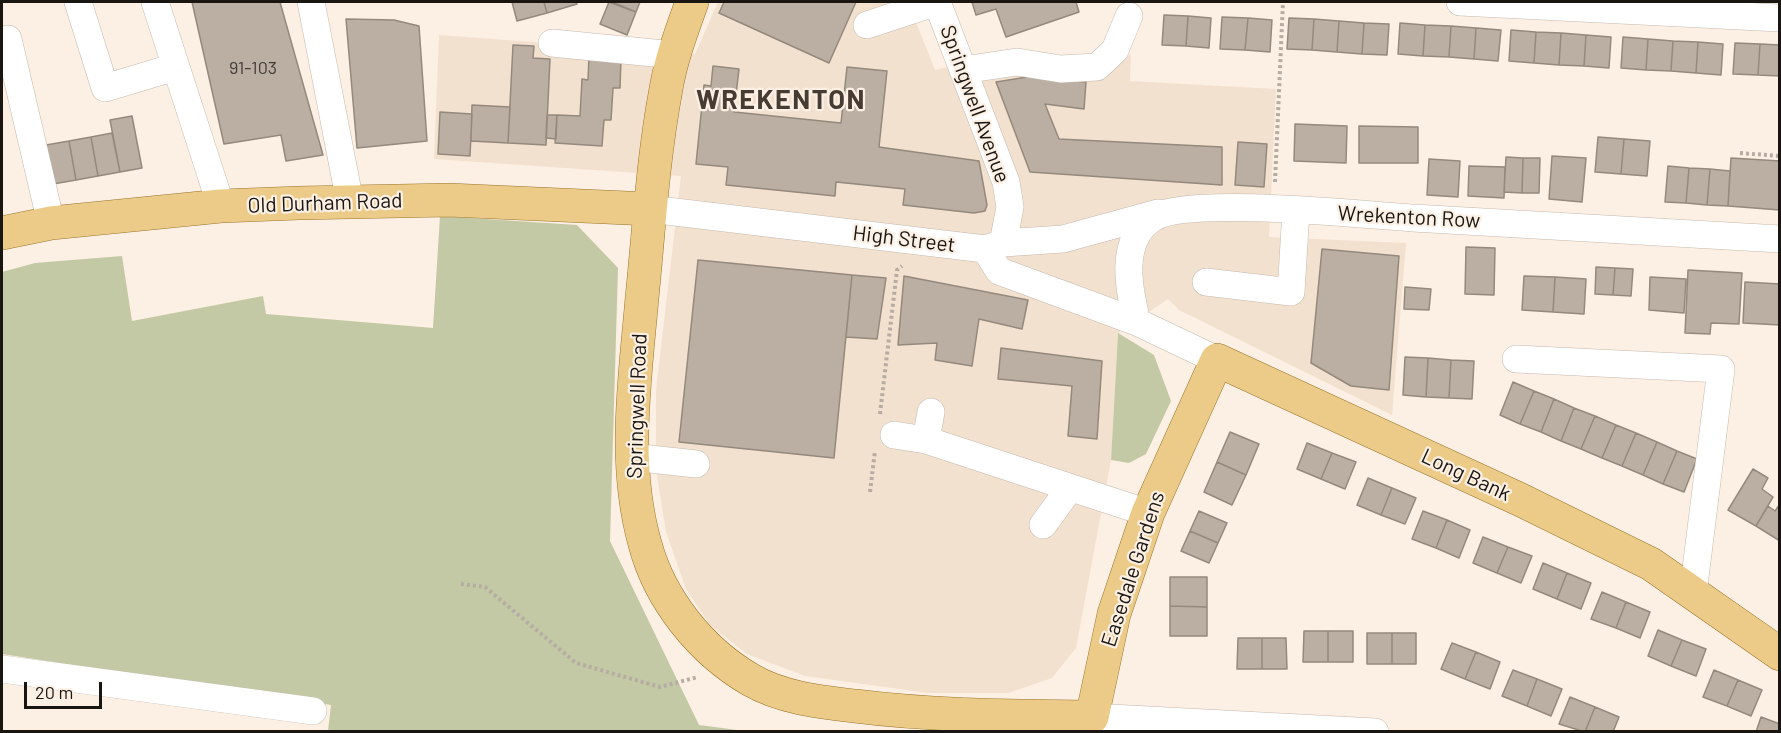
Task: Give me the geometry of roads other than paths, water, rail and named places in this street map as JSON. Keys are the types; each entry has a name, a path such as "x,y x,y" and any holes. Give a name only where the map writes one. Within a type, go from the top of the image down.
{"main road":[{"name":"Springwell Road","path":"692,2 674,54 660,123 633,393 631,457 645,545 667,598 709,650 752,681 783,693 827,703 917,714 1093,724"},
{"name":"Old Durham Road","path":"2,233 51,223 221,206 449,200 650,209"},
{"name":"Easedale Gardens","path":"1093,724 1114,614 1148,513 1217,360"},
{"name":"Long Bank","path":"1217,360 1521,500 1651,564 1779,654"}],"street":[{"path":"78,2 105,88 175,67"},
{"path":"155,2 221,206"},
{"path":"311,2 350,202"},
{"path":"867,25 937,2"},
{"name":"Springwell Avenue","path":"937,2 1006,182 1010,207 994,246"},
{"path":"1460,2 1779,18"},
{"path":"963,70 1017,62 1060,69 1097,67 1115,50 1129,16"},
{"path":"8,39 51,223"},
{"path":"552,43 674,54"},
{"name":"High Street","path":"650,209 913,240 994,246 999,271 1137,322"},
{"path":"1137,322 1127,286 1136,236 1151,219 1167,210"},
{"name":"Wrekenton Row","path":"994,246 1063,239 1167,210 1285,210 1779,239"},
{"path":"1206,282 1291,292 1285,210"},
{"name":"Long Bank","path":"1137,322 1217,360"},
{"path":"1516,359 1721,369 1693,593"},
{"path":"926,440 931,412"},
{"path":"883,434 926,440 1148,513"},
{"path":"631,457 696,464"},
{"path":"1043,525 1070,488"},
{"path":"2,669 313,711"},
{"path":"1093,724 1357,731"}],"district":[{"name":"WREKENTON","path":"781,100"}]}
